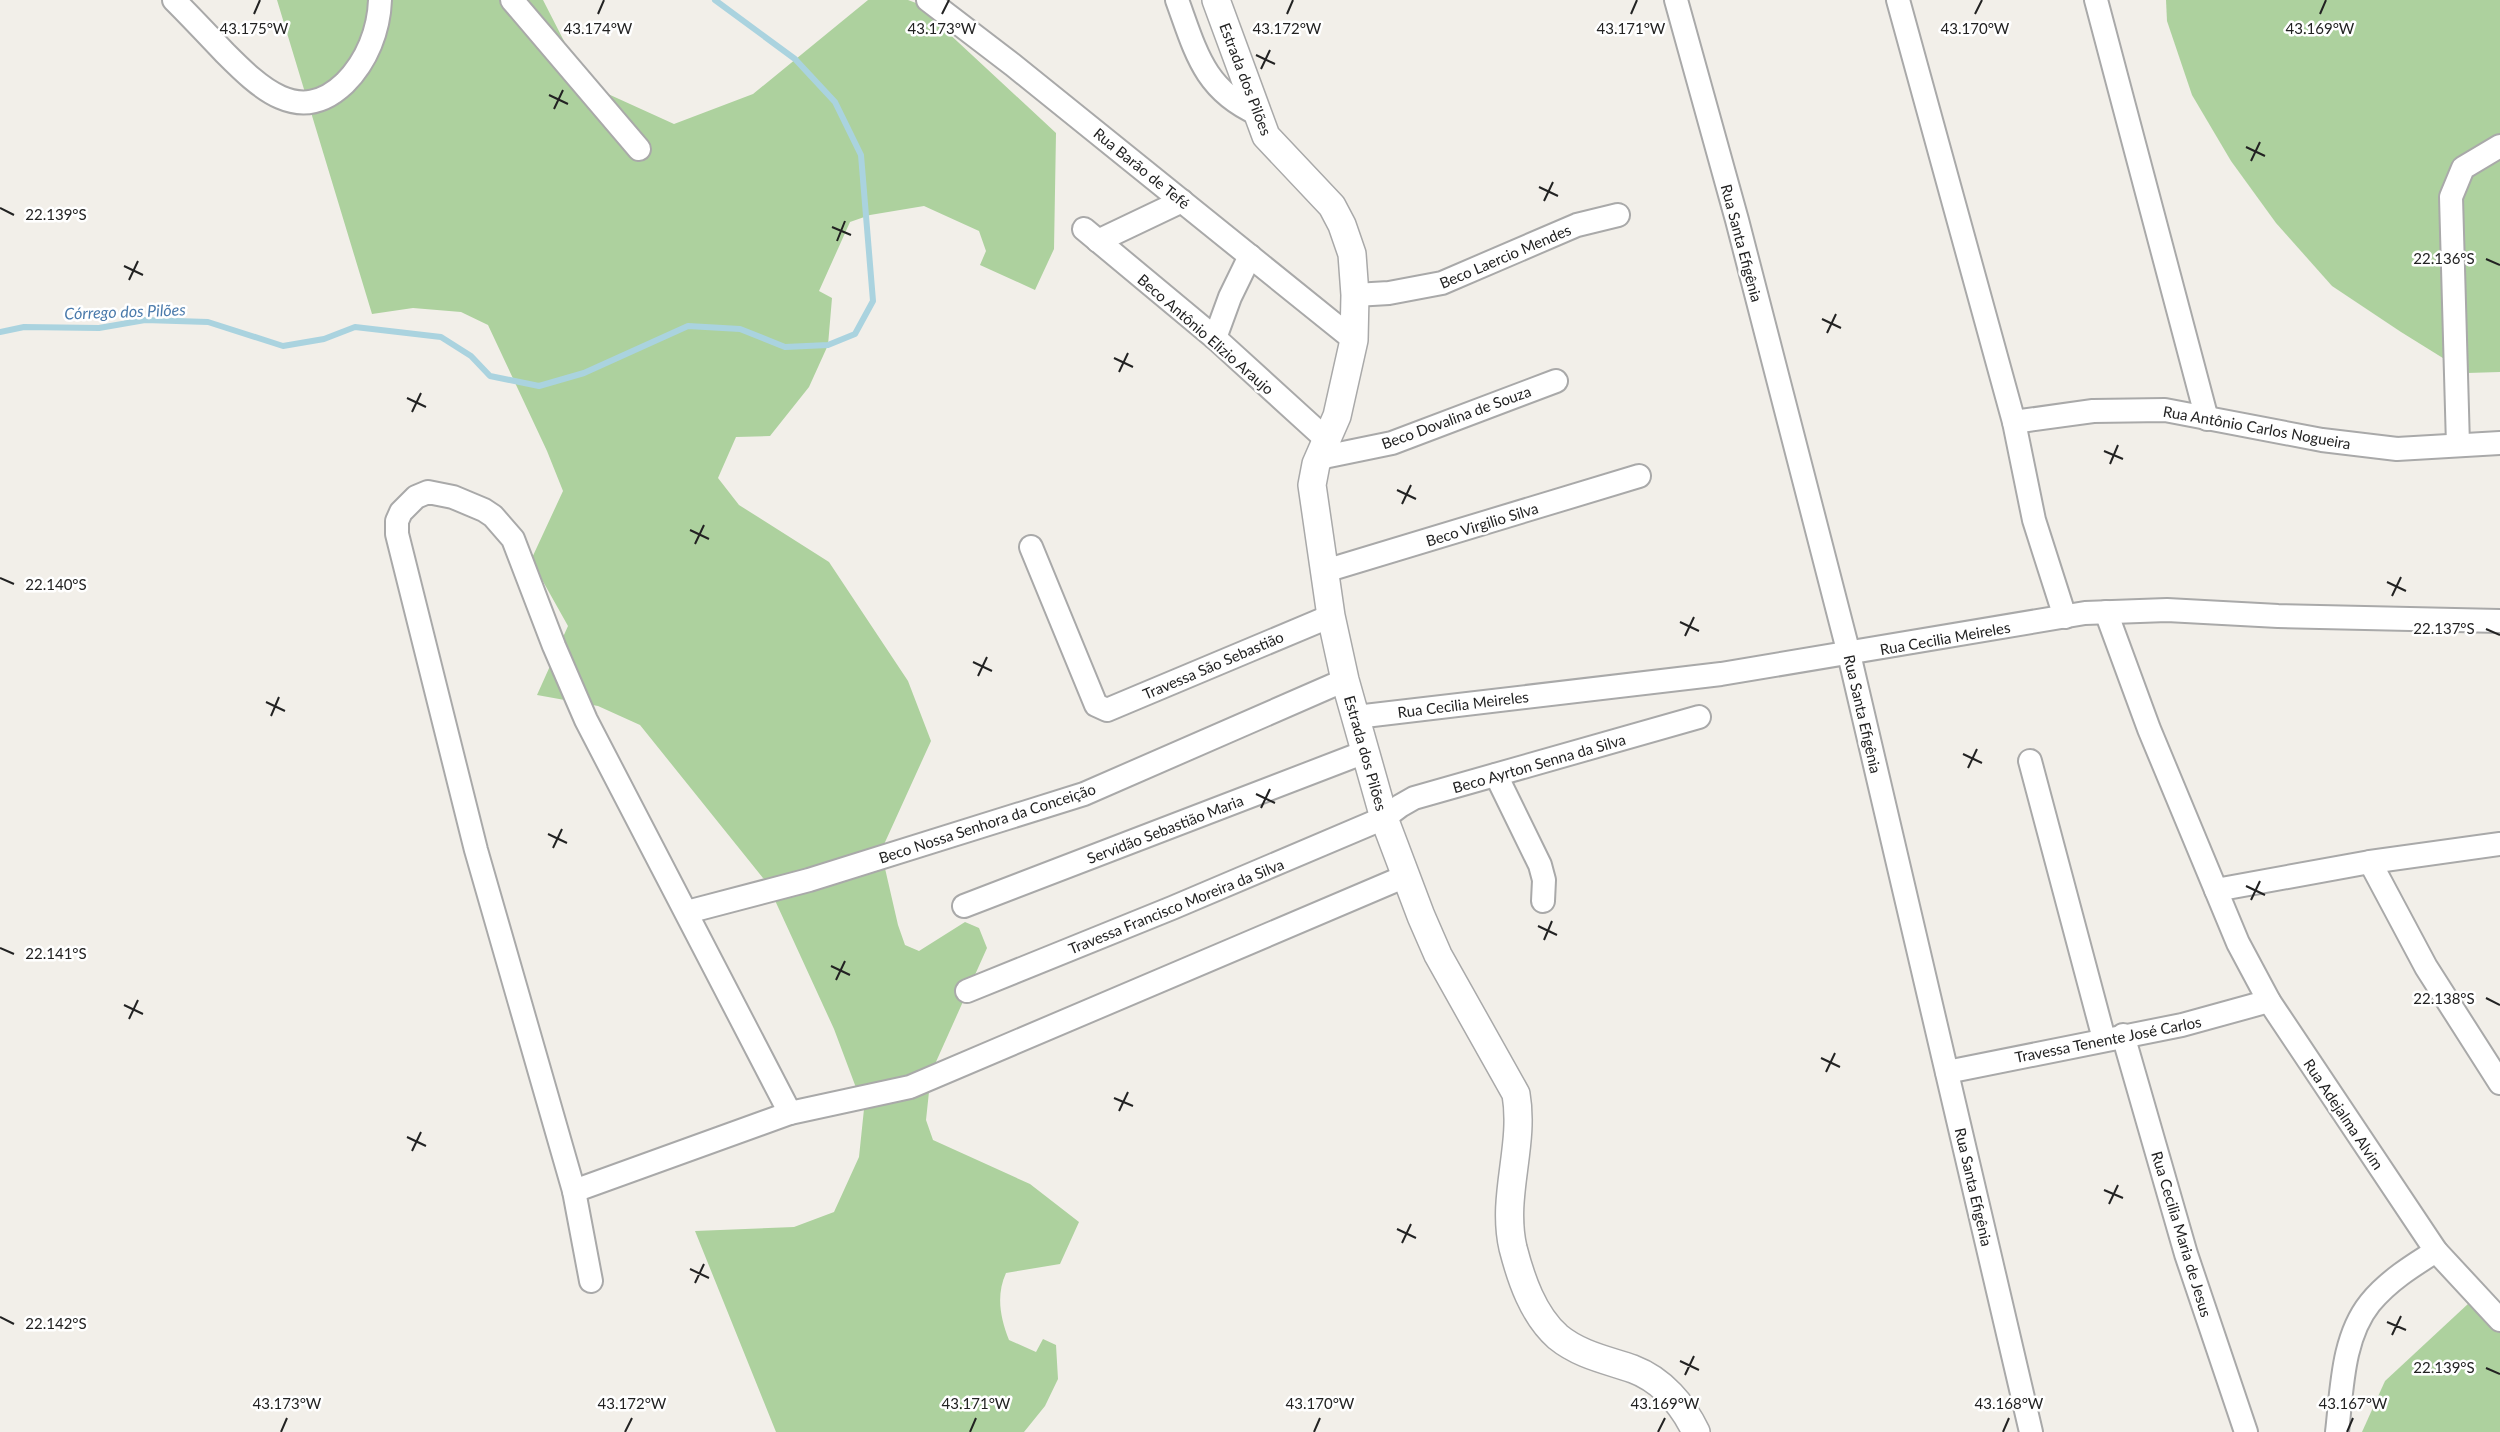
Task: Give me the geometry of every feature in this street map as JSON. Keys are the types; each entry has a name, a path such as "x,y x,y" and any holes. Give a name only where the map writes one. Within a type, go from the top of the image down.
{"street":[{"path":"174,0 260,87 287,101 297,102 321,99 334,92 352,76 374,36 380,0"},
{"path":"512,0 639,148"},
{"name":"Rua Barão de Tefé","path":"928,0 1354,340"},
{"path":"1177,0 1204,68 1218,88 1235,102 1258,114"},
{"name":"Estrada dos Pilões","path":"1216,0 1266,136 1332,206 1342,225 1352,254 1355,295 1354,340 1344,391 1311,485 1311,497 1331,616 1345,680 1384,818 1406,876 1438,955 1503,1067 1516,1094 1520,1116 1509,1193 1509,1220 1513,1248 1529,1297 1550,1329 1560,1338 1588,1355 1634,1370 1661,1386 1679,1402 1696,1432"},
{"name":"Rua Santa Efigênia","path":"1676,0 1737,220 1849,654 2031,1432"},
{"path":"1898,0 2014,422 2034,520 2065,617"},
{"path":"2096,0 2207,419"},
{"path":"2458,445 2451,197 2463,168 2500,146"},
{"name":"Beco Antônio Elizio Araujo","path":"1182,201 1091,235 1215,338 1323,449"},
{"name":"Beco Laercio Mendes","path":"1355,295 1389,293 1442,283 1577,225 1618,215"},
{"path":"1215,338 1230,297 1251,256"},
{"name":"Beco Dovalina de Souza","path":"1323,449 1392,443 1556,381"},
{"name":"Rua Antônio Carlos Nogueira","path":"2014,422 2093,411 2165,410 2322,440 2397,448 2500,443"},
{"name":"Beco Virgilio Silva","path":"1325,571 1639,476"},
{"path":"591,1281 574,1191 476,850 397,534 401,512 416,497 428,492 453,497 493,516 513,539 554,646 586,720 790,1113"},
{"name":"Travessa São Sebastião","path":"1031,547 1096,705 1101,710 1107,710 1331,616"},
{"name":"Rua Cecilia Meireles","path":"1356,717 1722,674 2106,612 2167,610 2278,616 2500,621"},
{"name":"Rua Adejalma Alvim","path":"2106,612 2149,729 2238,943 2269,1001 2436,1251 2500,1320"},
{"name":"Beco Nossa Senhora da Conceição","path":"687,912 809,880 1084,794 1345,680"},
{"name":"Beco Ayrton Senna da Silva","path":"1384,818 1414,798 1699,717"},
{"name":"Servidão Sebastião Maria","path":"964,906 1365,752"},
{"name":"Rua Cecilia Maria de Jesus","path":"2030,761 2114,1037 2246,1432"},
{"path":"1496,775 1540,865 1544,880 1543,901"},
{"name":"Travessa Francisco Moreira da Silva","path":"967,991 1172,908 1384,818"},
{"path":"2216,890 2370,862 2500,844"},
{"path":"2370,862 2426,967 2500,1083"},
{"path":"574,1191 790,1113 910,1087 1406,876"},
{"name":"Travessa Tenente José Carlos","path":"1947,1072 2182,1025 2269,1001"},
{"path":"2337,1432 2345,1363 2353,1338 2369,1305 2394,1279 2436,1251"}],"green space":[{"path":"277,0 543,0 586,84 674,124 753,94 868,0 908,0 916,3 1056,133 1054,249 1035,290 980,265 986,251 979,231 924,206 870,215 850,222 819,291 832,298 828,345 809,387 770,436 736,437 718,478 739,505 829,562 908,681 931,741 881,851 898,925 905,945 919,951 965,922 979,928 987,948 931,1073 926,1120 933,1140 1030,1184 1079,1222 1060,1264 1006,1273 1003,1281 1000,1306 1009,1340 1036,1352 1043,1339 1056,1345 1058,1379 1045,1406 1024,1432 776,1432 695,1231 794,1227 834,1212 859,1157 864,1109 834,1029 767,883 640,725 598,706 537,695 568,626 531,560 563,491 547,451 488,325 461,312 413,308 372,314"},
{"path":"2166,0 2500,0 2500,372 2467,373 2332,286 2276,223 2231,161 2192,95 2167,21"},
{"path":"2469,1303 2500,1317 2500,1432 2362,1432 2385,1381"}],"waterway":[{"name":"Córrego dos Pilões","path":"0,332 24,327 99,328 145,320 208,322 283,346 324,339 355,327 441,337 471,356 490,376 539,386 584,373 688,326 740,329 785,347 828,345 855,334 873,301 861,155 835,102 795,59 715,0"}]}
